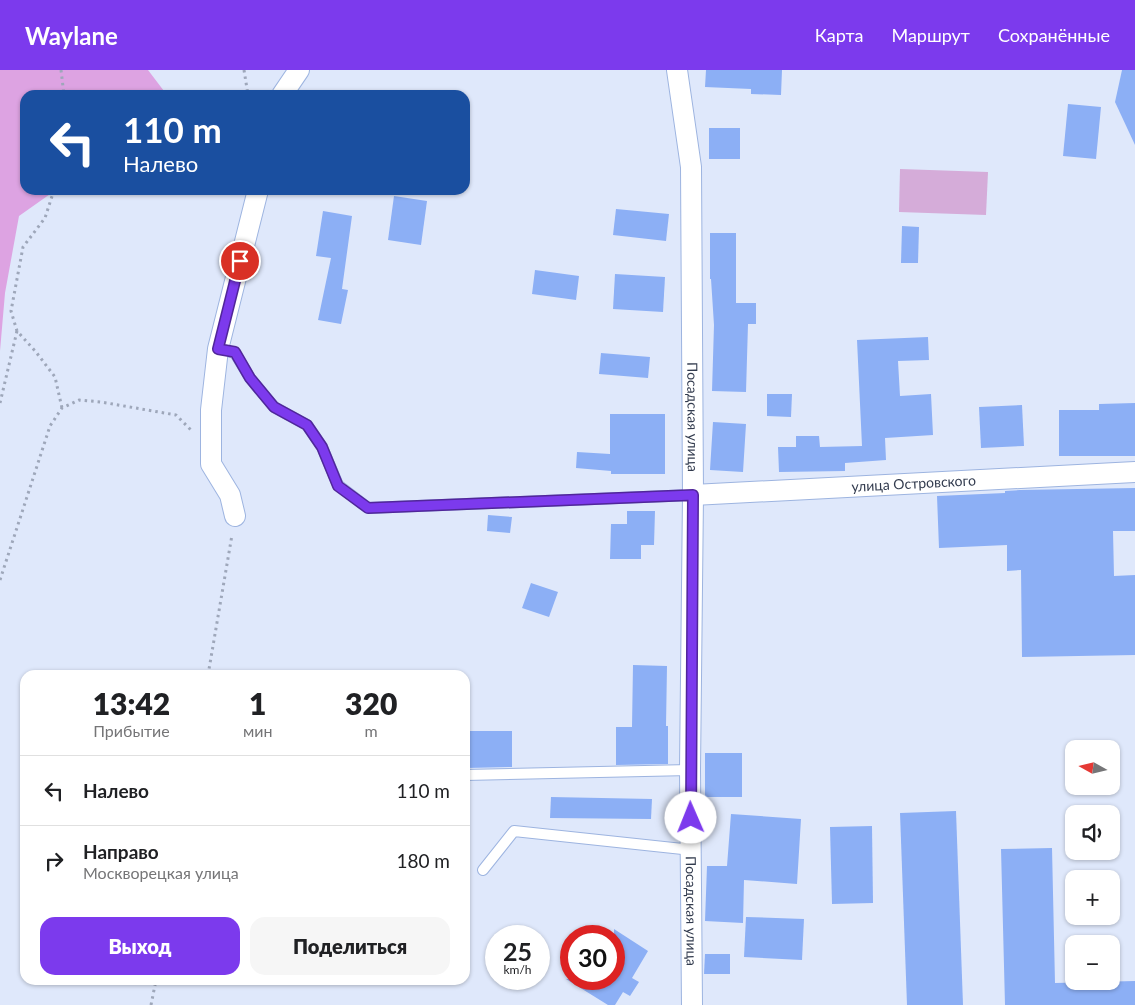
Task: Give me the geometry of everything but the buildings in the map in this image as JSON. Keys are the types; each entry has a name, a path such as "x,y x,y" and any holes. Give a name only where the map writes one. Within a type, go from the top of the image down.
{"street":[{"path":"286,90 300,70"},
{"name":"Посадская улица","path":"677,70 691,167 693,495 690,770 692,1005"},
{"path":"235,516 230,495 211,464 211,410 218,349 257,195"},
{"name":"улица Островского","path":"693,495 1135,472"}],"lane":[{"path":"218,349 235,352 250,378 274,407 307,425 322,447 338,486 368,508 693,495"},
{"path":"470,775 690,770"},
{"path":"483,870 514,831 692,850"}],"path":[{"path":"61,70 63,90"},
{"path":"244,70 247,90"},
{"path":"52,195 45,218 23,247 11,311 17,331 55,377 62,408"},
{"path":"0,403 17,331"},
{"path":"0,580 50,426 62,408 79,400 176,415 210,449"},
{"path":"209,670 235,516"},
{"path":"151,1005 155,985"}],"shaded area":[{"path":"0,70 148,70 163,90 20,90 20,195 49,195 19,216 5,293 0,351"},
{"path":"900,169 988,172 986,215 899,212"}],"route":[{"path":"240,261 218,349 235,352 250,378 274,407 307,425 322,447 338,486 368,508 693,495 691,818"}]}
